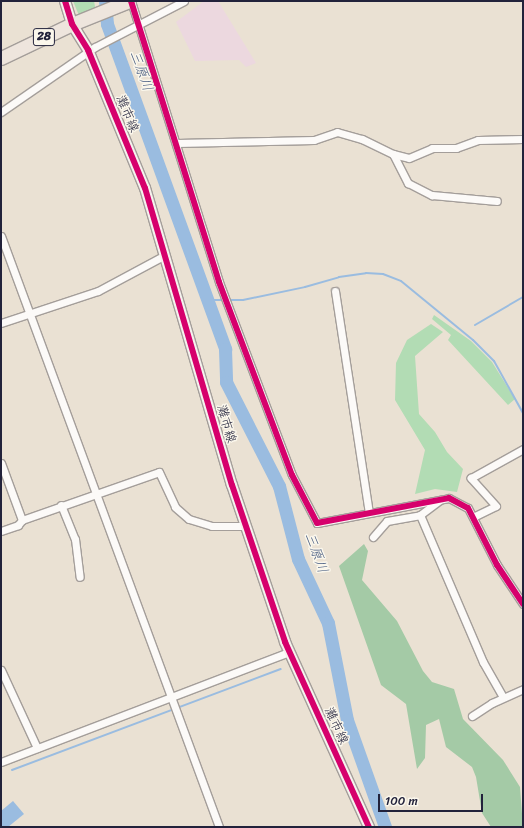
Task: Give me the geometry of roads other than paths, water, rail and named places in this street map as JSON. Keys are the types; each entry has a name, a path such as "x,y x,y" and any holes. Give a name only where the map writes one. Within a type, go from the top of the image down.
{"highway":[{"name":"28","path":"1,58 72,24 128,2"}],"main road":[{"name":"灘市線","path":"64,1 72,24 92,48 138,169 246,526 289,652 369,827"}],"street":[{"path":"1,112 92,48 184,1"},
{"path":"128,2 138,25 177,142 225,296 292,475 317,523 449,498 468,508 497,565 523,604"},
{"path":"177,142 314,140 337,132 362,139 393,154 409,158 432,148 456,148 478,140 523,139"},
{"path":"393,154 408,183 432,195 484,202 497,201"},
{"path":"1,236 219,827"},
{"path":"1,323 98,291 165,255"},
{"path":"335,291 369,512"},
{"path":"473,517 496,506 471,478 523,449"},
{"path":"1,463 22,520"},
{"path":"1,531 18,525 22,520 61,505 159,472 175,507 189,519 212,526 246,526"},
{"path":"373,537 387,521 420,515 442,499"},
{"path":"61,505 75,539 80,577"},
{"path":"420,515 483,662 503,697"},
{"path":"1,762 171,699 289,652"},
{"path":"1,670 37,748"},
{"path":"472,716 503,697 523,689"}],"water":[{"path":"13,801 24,814 8,827 1,827 1,811"}],"waterway":[{"name":"三原川","path":"105,1 107,24 225,349 226,382 279,486 298,559 328,623 347,720 385,827"},
{"path":"206,300 243,300 305,287 339,277 366,273 383,274 401,281 473,340 494,361 523,413"},
{"path":"475,325 523,297"},
{"path":"12,770 281,669"}]}
